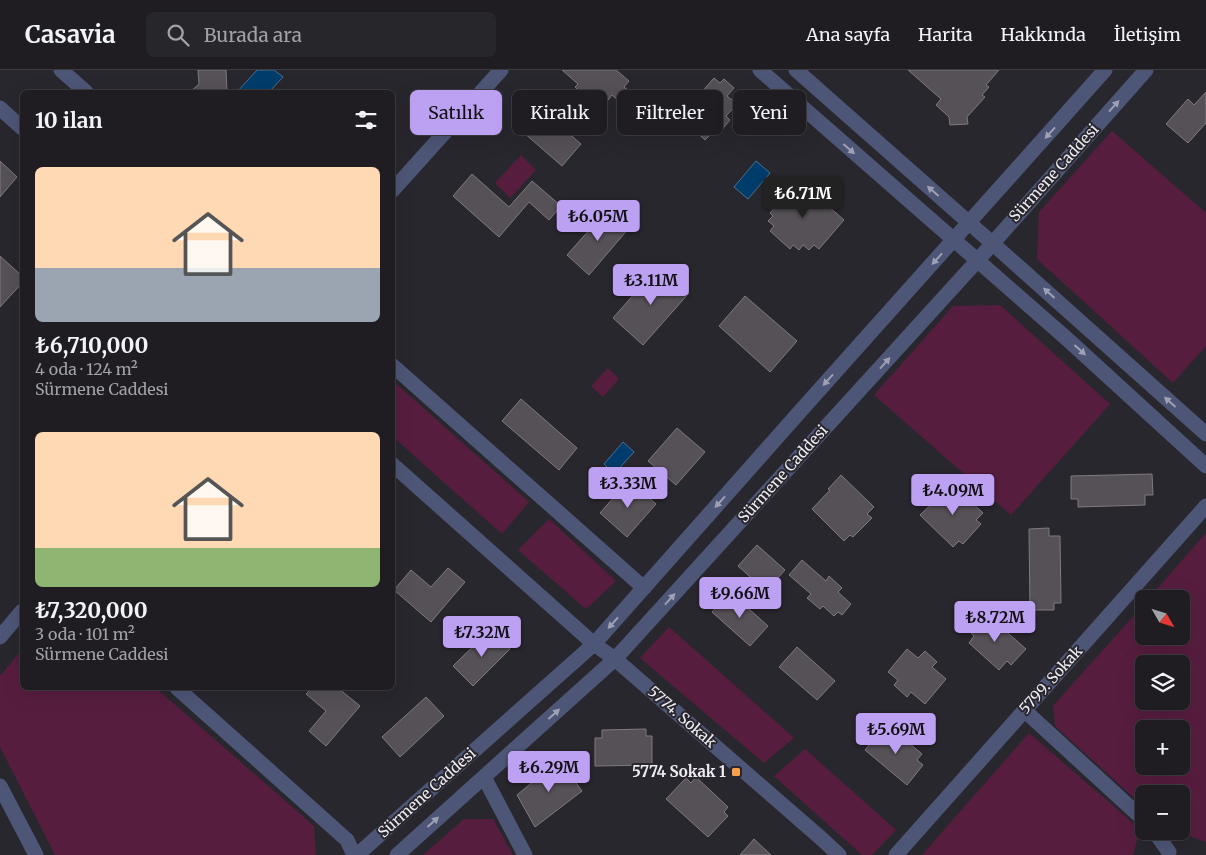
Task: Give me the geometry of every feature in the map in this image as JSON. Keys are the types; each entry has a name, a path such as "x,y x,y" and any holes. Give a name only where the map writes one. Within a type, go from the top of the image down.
{"street":[{"path":"61,70 84,90"},
{"path":"395,188 501,70"},
{"path":"760,70 1066,338 1206,466"},
{"path":"796,70 1206,434"},
{"name":"Sürmene Caddesi","path":"356,855 594,644 1106,70"},
{"name":"Sürmene Caddesi","path":"397,855 615,659 977,261 1146,70"},
{"path":"0,108 20,126"},
{"path":"395,368 644,588"},
{"name":"5774. Sokak","path":"395,467 594,644 615,659 839,855"},
{"name":"5799. Sokak","path":"896,855 1206,506"},
{"path":"0,637 20,613"},
{"path":"179,690 347,840 356,855"},
{"path":"1024,710 1135,812"},
{"path":"484,777 524,855"},
{"path":"0,786 36,855"},
{"path":"1160,840 1170,854"}],"shaded area":[{"path":"1112,131 1206,213 1206,346 1173,383 1037,259 1039,212"},
{"path":"521,155 536,170 510,198 495,183"},
{"path":"1000,305 1110,404 1011,515 874,395 953,306"},
{"path":"608,368 619,379 603,397 591,386"},
{"path":"395,383 529,502 502,534 395,439"},
{"path":"549,519 616,581 586,609 518,550"},
{"path":"1206,533 1206,842 1190,836 1190,785 1135,785 1135,799 1055,726 1053,706 1135,614 1135,645 1190,645 1190,590 1156,590"},
{"path":"669,627 794,738 764,763 640,658"},
{"path":"20,652 20,690 158,690 314,826 316,855 55,855 0,747 0,676"},
{"path":"1029,733 1135,825 1135,840 1137,840 1133,855 922,855"},
{"path":"805,749 896,830 872,855 862,855 774,776"},
{"path":"464,819 493,819 513,855 423,855"}],"water":[{"path":"257,70 274,70 283,77 271,90 239,90"},
{"path":"756,161 770,173 748,199 734,187"},
{"path":"623,442 634,452 614,474 604,464"}],"building":[{"path":"198,70 226,70 227,90 192,90 199,84"},
{"path":"562,70 616,70 629,81 624,87 628,90 617,90 617,99 612,95 607,101 607,90 578,90 575,87 578,84"},
{"path":"908,70 999,70 986,85 989,87 982,95 985,97 967,117 968,124 950,125 949,117 936,105 941,99"},
{"path":"714,78 720,83 724,79 734,88 727,96 733,101 733,108 726,116 730,120 723,128 723,90 703,90"},
{"path":"1206,92 1206,123 1188,143 1166,124 1188,99 1194,105"},
{"path":"526,135 571,135 581,144 562,166"},
{"path":"700,135 710,135 705,140"},
{"path":"0,161 17,177 0,197"},
{"path":"472,174 509,207 532,181 561,206 549,220 529,202 499,237 453,196"},
{"path":"798,180 844,220 819,249 814,245 809,250 803,245 799,250 793,245 790,249 770,231 774,226 768,221 773,216 770,213"},
{"path":"608,209 629,228 589,275 567,255"},
{"path":"0,256 20,274 20,285 0,307"},
{"path":"659,266 689,293 643,345 613,318"},
{"path":"745,296 797,341 770,372 719,326"},
{"path":"521,399 577,448 559,470 502,421"},
{"path":"677,428 705,452 676,485 648,461"},
{"path":"1152,474 1153,495 1145,495 1145,505 1078,507 1078,499 1071,499 1071,476"},
{"path":"841,475 874,507 867,514 872,518 853,537 850,535 844,541 812,509"},
{"path":"629,480 656,504 627,537 600,513"},
{"path":"950,482 983,513 976,520 981,524 963,544 959,541 953,547 920,515 939,497 937,495"},
{"path":"1049,528 1049,536 1060,536 1061,603 1054,603 1054,610 1030,610 1029,529"},
{"path":"757,545 785,570 766,591 738,566"},
{"path":"802,560 826,581 829,576 842,588 838,592 851,604 842,615 838,612 834,616 823,606 820,609 807,598 811,594 789,575"},
{"path":"448,568 465,582 431,622 395,591 411,570 431,587"},
{"path":"730,592 768,626 750,646 712,612"},
{"path":"985,613 1026,649 1011,665 1007,661 999,670 969,643 974,636 969,631"},
{"path":"491,629 510,649 473,686 453,666"},
{"path":"797,647 835,681 817,700 779,667"},
{"path":"907,649 918,658 925,651 937,662 932,667 946,679 925,704 911,692 907,697 894,685 898,680 888,672"},
{"path":"310,690 340,690 360,706 326,746 309,731 326,711 306,694"},
{"path":"426,697 444,716 400,757 382,737"},
{"path":"891,728 922,754 917,760 923,765 907,785 865,750 879,733 884,737"},
{"path":"646,729 646,736 652,736 652,765 595,766 595,738 602,738 602,730"},
{"path":"559,760 582,791 535,827 517,795"},
{"path":"696,777 728,807 724,812 728,816 708,837 666,799 686,778 691,783"},
{"path":"754,839 771,855 740,855"}],"place":[{"name":"5774 Sokak 1","path":"736,772"}]}
